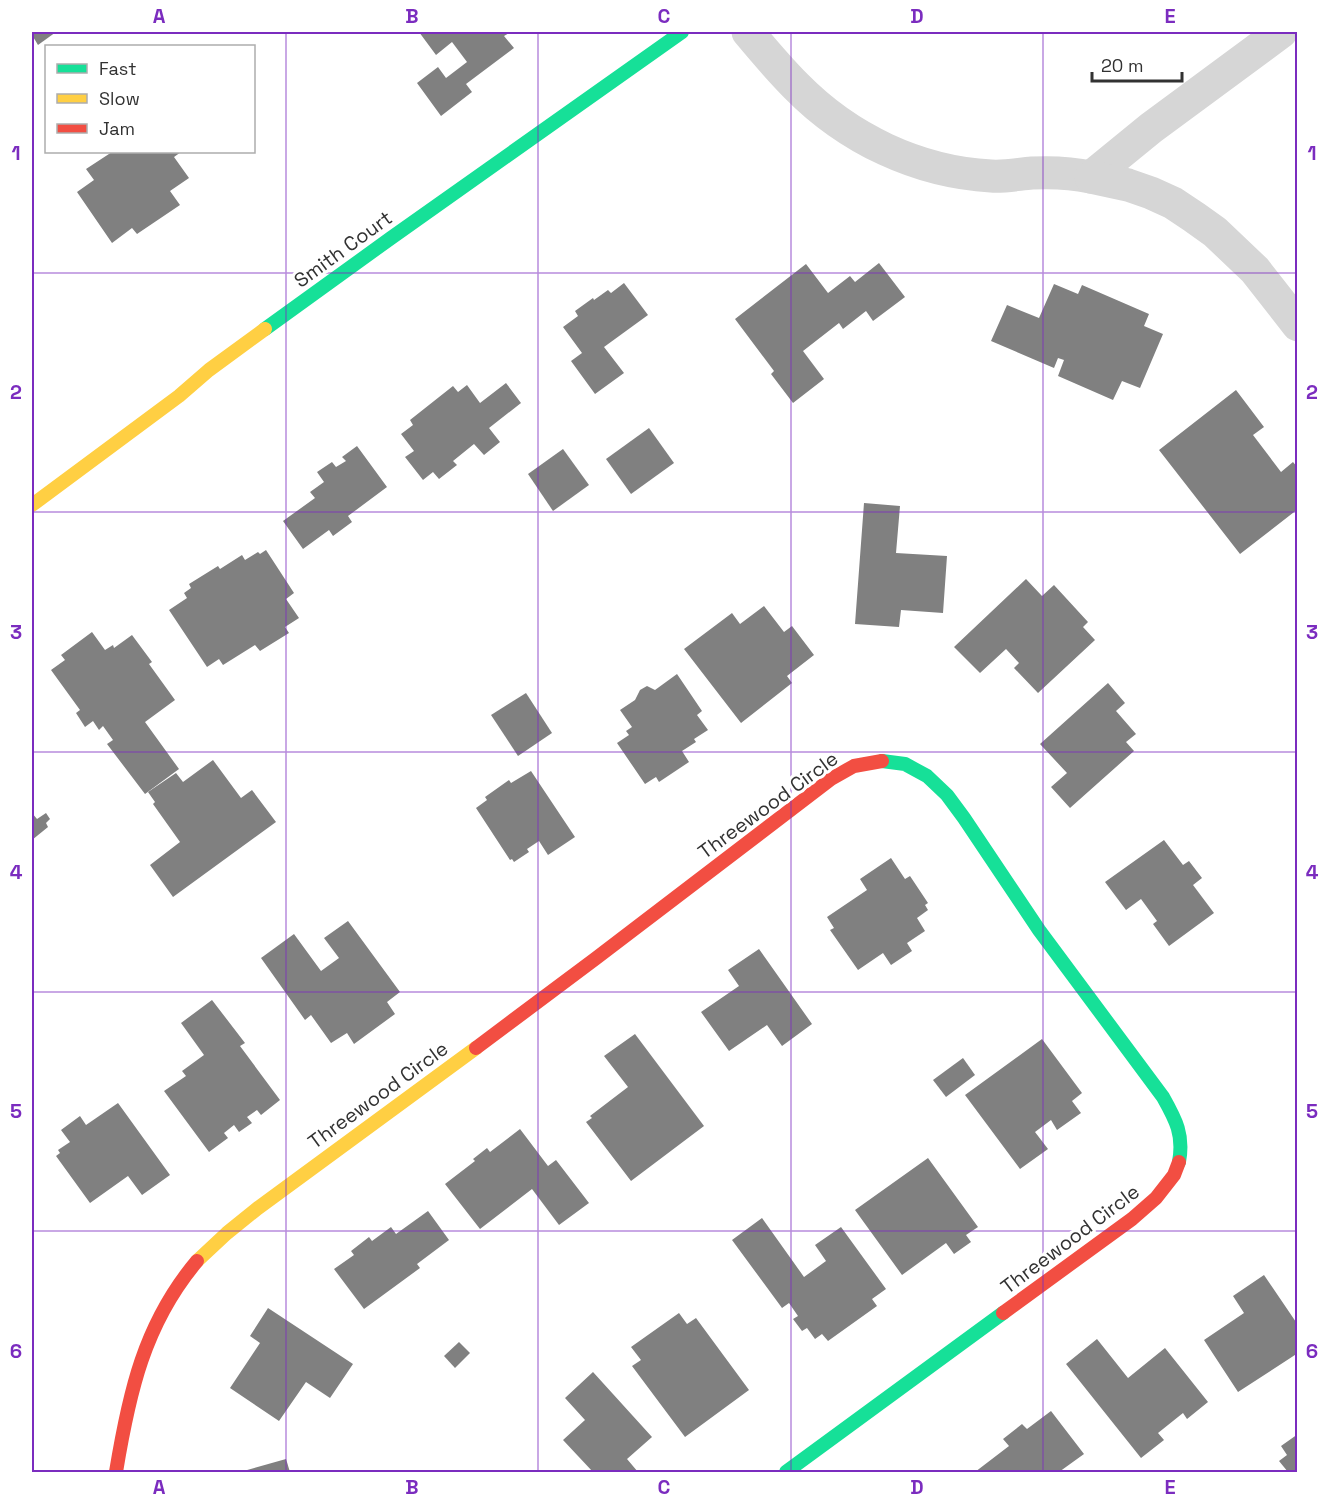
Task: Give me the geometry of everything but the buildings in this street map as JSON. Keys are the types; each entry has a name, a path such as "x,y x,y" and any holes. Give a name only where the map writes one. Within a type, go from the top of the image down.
{"street":[{"name":"Smith Court","path":"32,505 179,396 209,370 400,231 682,32"},
{"path":"748,32 796,86 829,116 865,139 904,157 947,170 972,174 1082,175 1128,184 1173,203 1215,232 1255,270 1298,325"},
{"path":"1091,177 1151,128 1281,32"},
{"name":"Threewood Circle","path":"116,1473 130,1394 140,1359 154,1324 174,1291 198,1260 226,1233 453,1065 831,779 854,766 880,761 905,764 927,776 964,818 1039,930 1163,1097 1177,1122 1181,1149 1179,1161 1174,1175 1156,1198 1132,1219 786,1473"}],"traffic: fast":[{"path":"265,329 682,32"},
{"path":"882,761 905,764 927,776 947,795 1039,930 1163,1097 1172,1113 1180,1136 1179,1162"},
{"path":"786,1472 1003,1313"}],"traffic: slow":[{"path":"32,505 265,329"},
{"path":"197,1261 258,1208 476,1048"}],"traffic: jam":[{"path":"476,1048 831,779 854,766 882,761"},
{"path":"1003,1313 1132,1219 1156,1198 1174,1175 1179,1162"},
{"path":"116,1472 133,1387 142,1361 164,1309 197,1261"}]}
